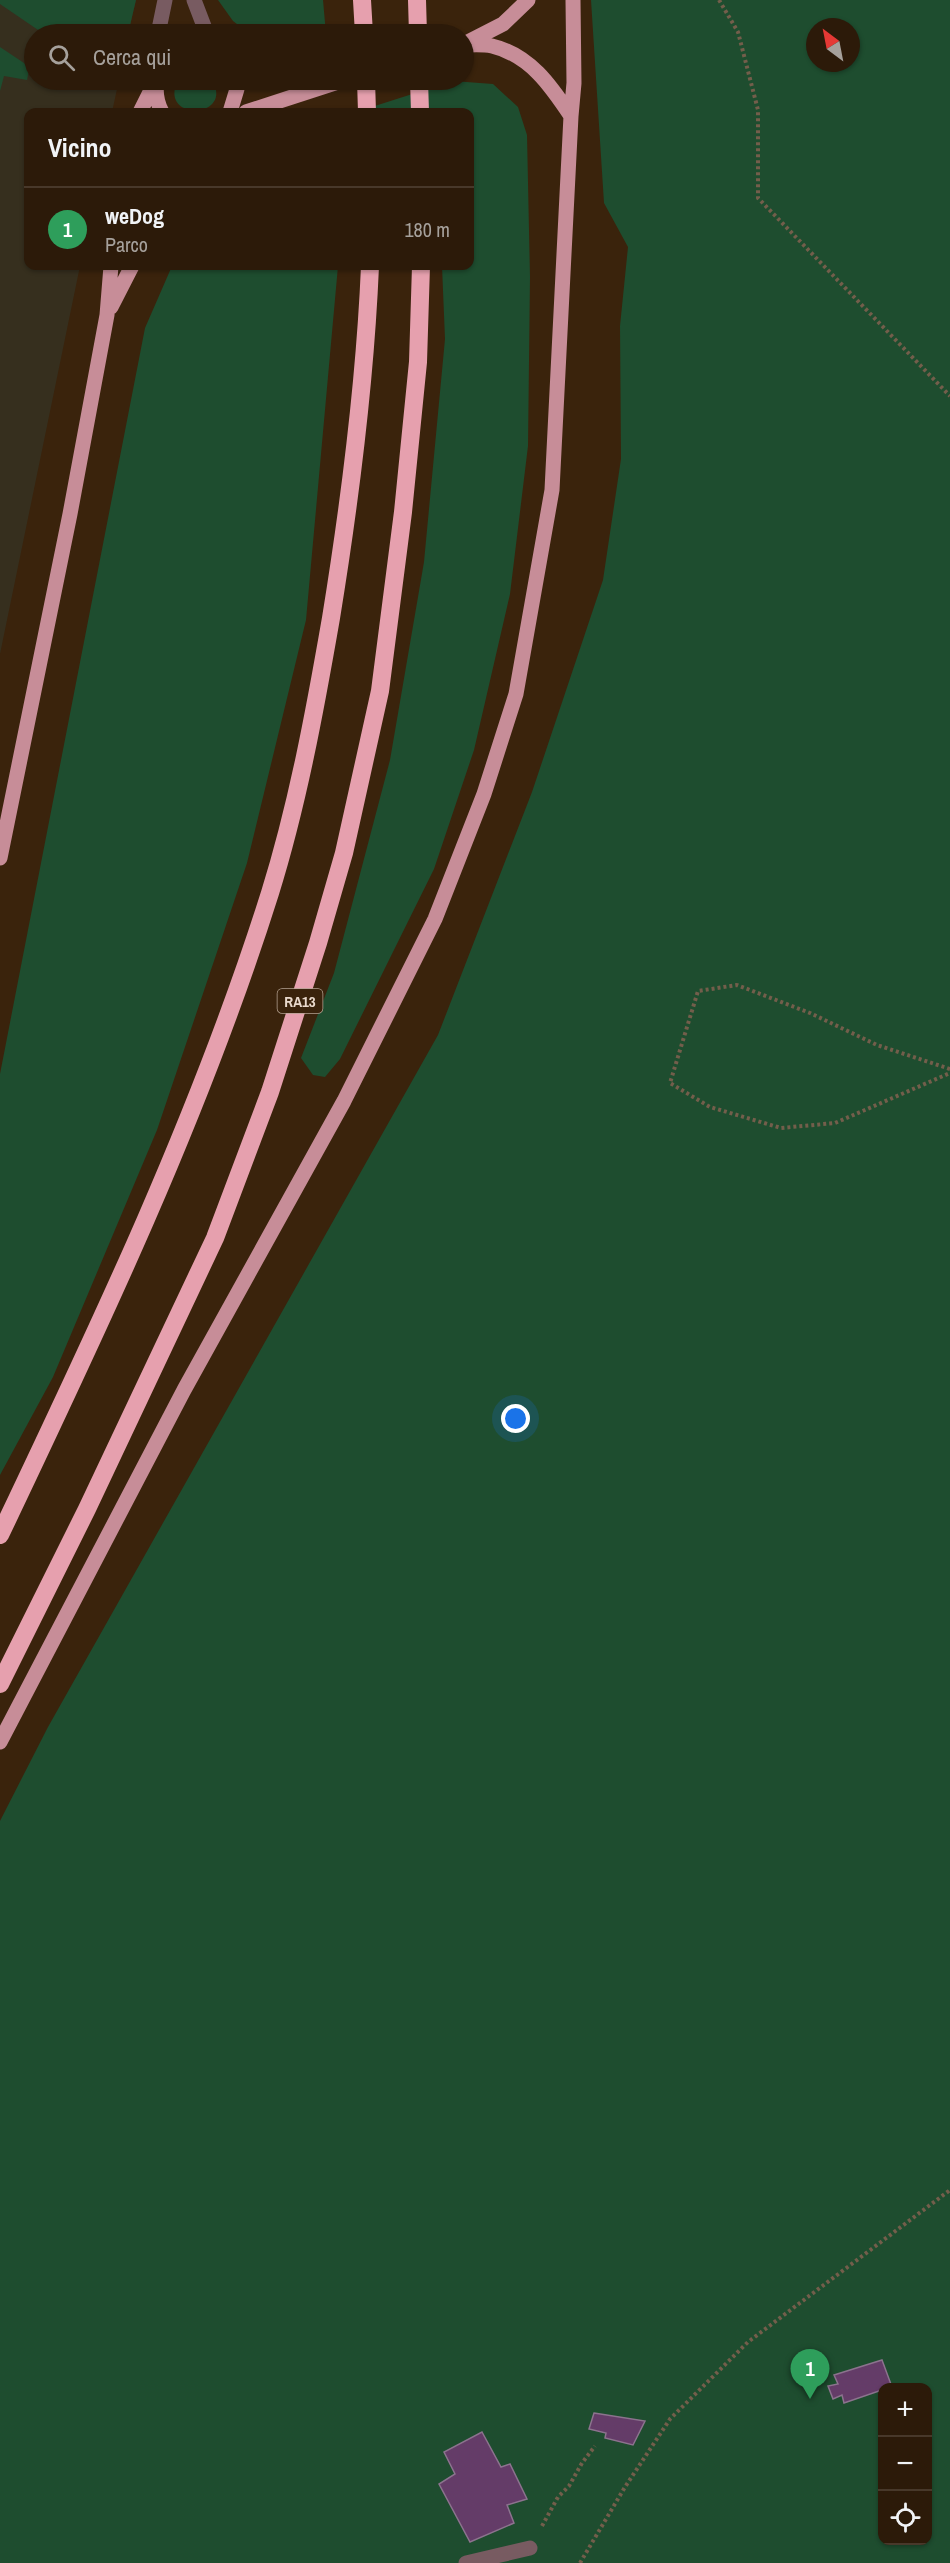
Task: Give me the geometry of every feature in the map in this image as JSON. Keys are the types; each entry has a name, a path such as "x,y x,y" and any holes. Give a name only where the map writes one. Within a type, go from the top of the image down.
{"highway":[{"path":"417,0 418,24"},
{"path":"363,2 364,24"},
{"path":"366,90 367,108"},
{"path":"419,90 420,108"},
{"path":"0,1535 82,1363 144,1224 226,1023 271,890 314,720 344,541 366,349 370,270"},
{"name":"RA13","path":"0,1684 87,1509 215,1238 270,1092 318,943 344,853 380,691 403,512 418,362 421,270"}],"main road":[{"path":"474,39 503,24 528,0"},
{"path":"0,1742 184,1390 344,1101 435,919 484,794 516,694 552,490 574,83 573,0"},
{"path":"474,45 492,46 528,63 546,80 571,116"},
{"path":"142,108 151,90"},
{"path":"155,90 160,108"},
{"path":"232,108 237,90"},
{"path":"258,108 313,90"},
{"path":"0,858 70,514 106,315 111,270"},
{"path":"106,315 130,270"}],"street":[{"path":"160,24 165,0"},
{"path":"194,0 203,24"},
{"path":"466,2563 530,2548"}],"path":[{"path":"719,0 738,32 758,110 758,198 950,396"},
{"path":"736,985 810,1013 877,1045 950,1071 835,1123 781,1128 710,1107 670,1083 698,991 736,985"},
{"path":"580,2563 625,2487 670,2419 748,2343 950,2190"},
{"path":"530,2548 558,2497 569,2486 595,2446"}],"shaded area":[{"path":"0,0 136,0 130,24 24,24 24,90 117,90 113,108 24,108 24,270 79,270 0,654"}],"green space":[{"path":"0,0 136,0 130,24 29,24 0,4"},
{"path":"218,0 323,0 325,24 237,24"},
{"path":"591,0 950,0 950,2563 0,2563 0,1821 48,1727 438,1035 532,792 603,580 621,459 620,326 628,247 604,203"},
{"path":"0,47 24,63 24,79 4,76 0,91"},
{"path":"474,83 493,84 518,107 527,135 530,277 528,446 510,594 474,750 434,869 340,1059 325,1077 313,1075 301,1058 334,973 390,760 424,562 445,339 442,270 474,270 474,108 369,108 425,90 474,90"},
{"path":"175,90 215,90 216,93 213,102 206,108 185,108 178,103 174,94"},
{"path":"170,270 338,270 306,620 247,863 157,1130 53,1377 0,1475 0,1074 145,328"}],"building":[{"path":"882,2360 891,2383 878,2383 878,2391 844,2403 842,2395 833,2399 828,2386 838,2384 834,2375"},
{"path":"594,2413 645,2421 633,2445 605,2438 606,2433 589,2429"},
{"path":"482,2432 501,2467 510,2464 527,2499 507,2505 514,2523 470,2542 439,2484 455,2474 444,2452"}],"place":[{"name":"weDog","path":"810,2399"}]}
